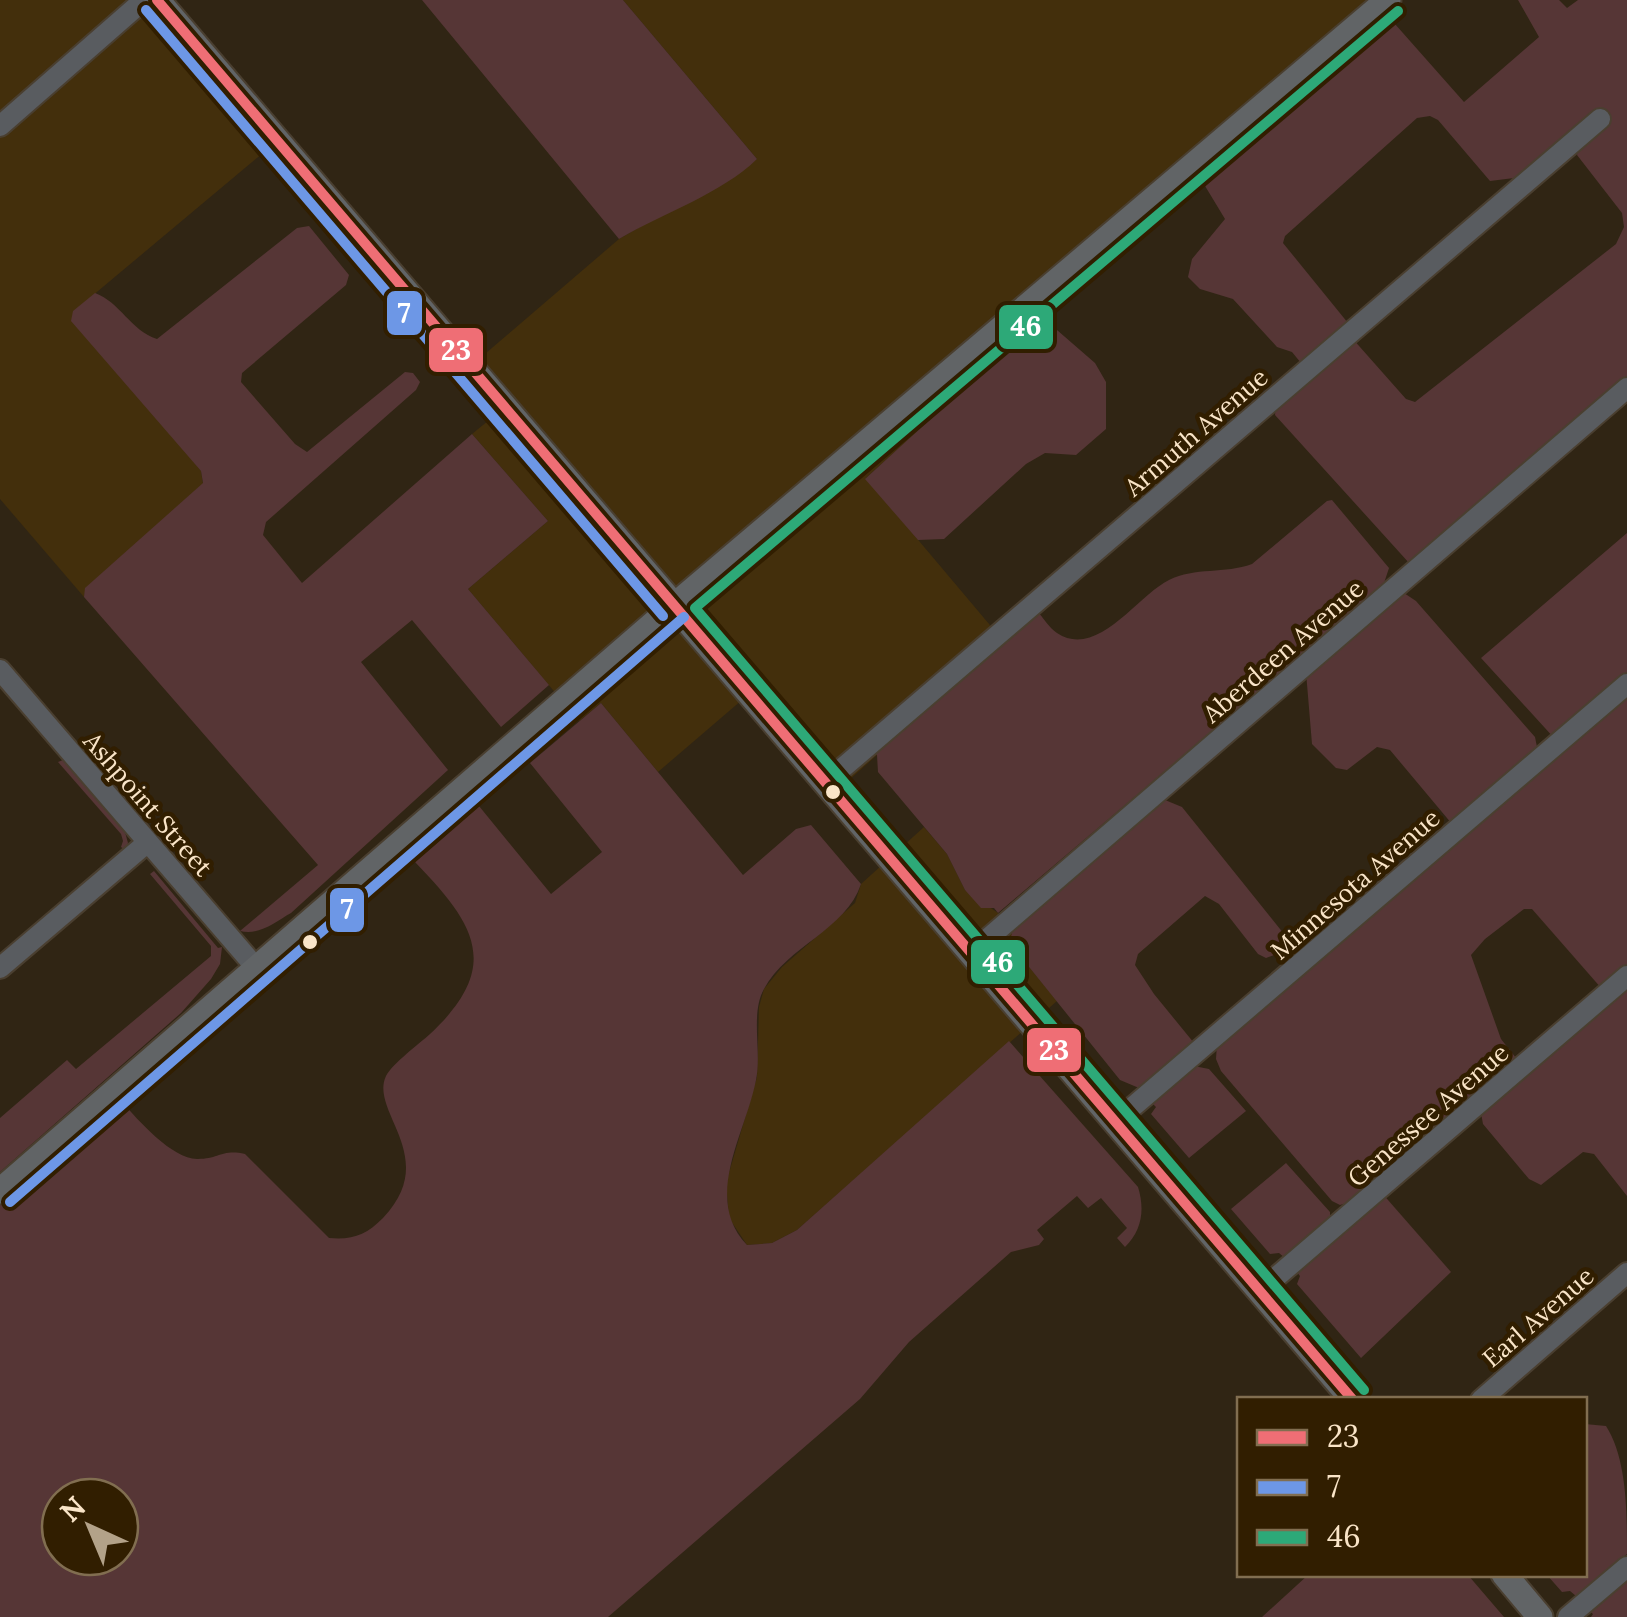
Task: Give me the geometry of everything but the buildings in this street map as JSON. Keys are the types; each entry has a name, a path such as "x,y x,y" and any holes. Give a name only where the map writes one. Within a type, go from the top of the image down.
{"main road":[{"path":"157,0 1350,1397"},
{"path":"0,1192 674,606 1388,0"},
{"path":"1507,1577 1540,1617"}],"street":[{"path":"0,126 144,0"},
{"name":"Armuth Avenue","path":"825,783 1600,119"},
{"name":"Aberdeen Avenue","path":"971,952 1627,388"},
{"name":"Ashpoint Street","path":"0,670 258,970"},
{"name":"Minnesota Avenue","path":"1115,1122 1627,684"},
{"path":"0,968 148,842"},
{"name":"Genessee Avenue","path":"1260,1290 1627,976"},
{"name":"Earl Avenue","path":"1484,1397 1627,1273"},
{"path":"1568,1617 1627,1567"}],"shaded area":[{"path":"0,0 163,0 282,137 73,312 201,471 203,484 86,588 84,597 0,499"},
{"path":"422,0 623,0 757,159 709,193 619,239"},
{"path":"623,0 1382,0 1199,176 866,478 1000,637 873,750 877,755 839,789 756,688 658,772 601,703 579,721 468,589 548,521 472,434 505,407 472,365 619,239 757,159"},
{"path":"1518,0 1559,0 1567,8 1578,0 1627,0 1627,379 1410,564 1275,415 1276,403 1352,338 1406,399 1415,402 1616,244 1624,227 1622,213 1577,155 1579,146 1570,132 1514,178 1490,181 1438,120 1430,116 1417,118 1285,236 1283,243 1348,323 1301,363 1292,352 1277,347 1233,299 1200,289 1188,277 1192,259 1225,219 1199,176 1387,15 1464,102 1539,37"},
{"path":"309,226 349,275 346,285 242,373 241,382 295,444 307,452 405,372 413,373 420,382 416,390 266,522 263,535 302,583 472,434 548,521 468,589 549,685 501,727 412,620 361,662 448,770 291,913 267,927 247,932 240,931 318,865 84,597 85,588 203,483 201,471 71,321 73,311 95,293 157,339 297,228"},
{"path":"1042,317 1095,363 1106,382 1106,429 1076,455 1045,453 1026,464 944,539 918,540 865,479"},
{"path":"1332,500 1389,568 1383,586 998,913 994,908 981,908 965,890 947,854 878,772 877,755 872,750 1036,610 1057,633 1072,639 1087,638 1102,632 1169,580 1189,573 1252,564"},
{"path":"1627,533 1627,677 1555,739 1481,658"},
{"path":"1404,593 1416,601 1535,737 1537,747 1531,757 1452,824 1390,750 1377,747 1347,770 1336,768 1312,744 1306,672 1395,594"},
{"path":"1627,690 1627,968 1602,989 1532,909 1524,909 1485,939 1471,955 1501,1039 1516,1058 1353,1201 1340,1205 1332,1201 1221,1071 1216,1059 1217,1044"},
{"path":"601,703 743,875 796,829 811,825 861,884 843,914 774,974 760,999 756,1080 727,1186 734,1227 747,1245 772,1243 797,1230 1009,1041 1138,1187 1141,1212 1135,1234 1125,1247 1117,1238 1127,1228 1101,1198 1088,1208 1077,1196 1037,1230 1044,1239 1039,1245 1011,1252 909,1342 860,1399 608,1617 0,1617 0,1204 122,1102 157,1138 188,1158 245,1154 329,1238 365,1232 383,1218 399,1196 406,1175 405,1156 383,1090 386,1076 453,1010 467,987 473,966 465,926 453,905 415,862 479,806 551,894 602,852 530,763"},
{"path":"63,760 125,832 125,850 121,847 121,834 58,762"},
{"path":"1165,800 1182,807 1284,934 1287,945 1280,953 1266,958 1258,954 1219,904 1205,896 1138,954 1135,965 1194,1043 1139,1088 1120,1080 1013,947 1008,928 1149,804"},
{"path":"924,827 947,854 965,890 998,913 1012,933 1013,947 1057,1001 797,1230 772,1243 747,1245 729,1218 726,1183 757,1077 759,1007 764,989 782,967 855,903 861,884"},
{"path":"154,871 218,948 222,947 220,964 181,1013 0,1172 0,1118 67,1060 76,1069 211,956 211,946 150,874"},
{"path":"1627,983 1627,1196 1594,1154 1583,1152 1541,1185 1529,1179 1483,1124 1480,1108"},
{"path":"1194,1066 1209,1069 1246,1111 1189,1158 1151,1114 1156,1107 1149,1100"},
{"path":"1286,1163 1330,1212 1330,1219 1285,1258 1279,1253 1270,1254 1231,1209"},
{"path":"1381,1192 1451,1272 1361,1358 1297,1284 1300,1276 1295,1270"},
{"path":"1587,1424 1606,1426 1622,1470 1627,1554 1576,1596 1570,1591 1562,1592 1549,1577 1587,1577"},
{"path":"1627,1574 1627,1617 1591,1617 1593,1614 1587,1609"},
{"path":"1306,1577 1470,1577 1504,1617 1262,1617"}],"transit line":[{"name":"23","path":"157,0 1350,1397"},
{"name":"7","path":"146,10 663,616"},
{"name":"46","path":"1364,1390 695,608 1398,11"},
{"name":"7","path":"10,1202 684,617"}]}
